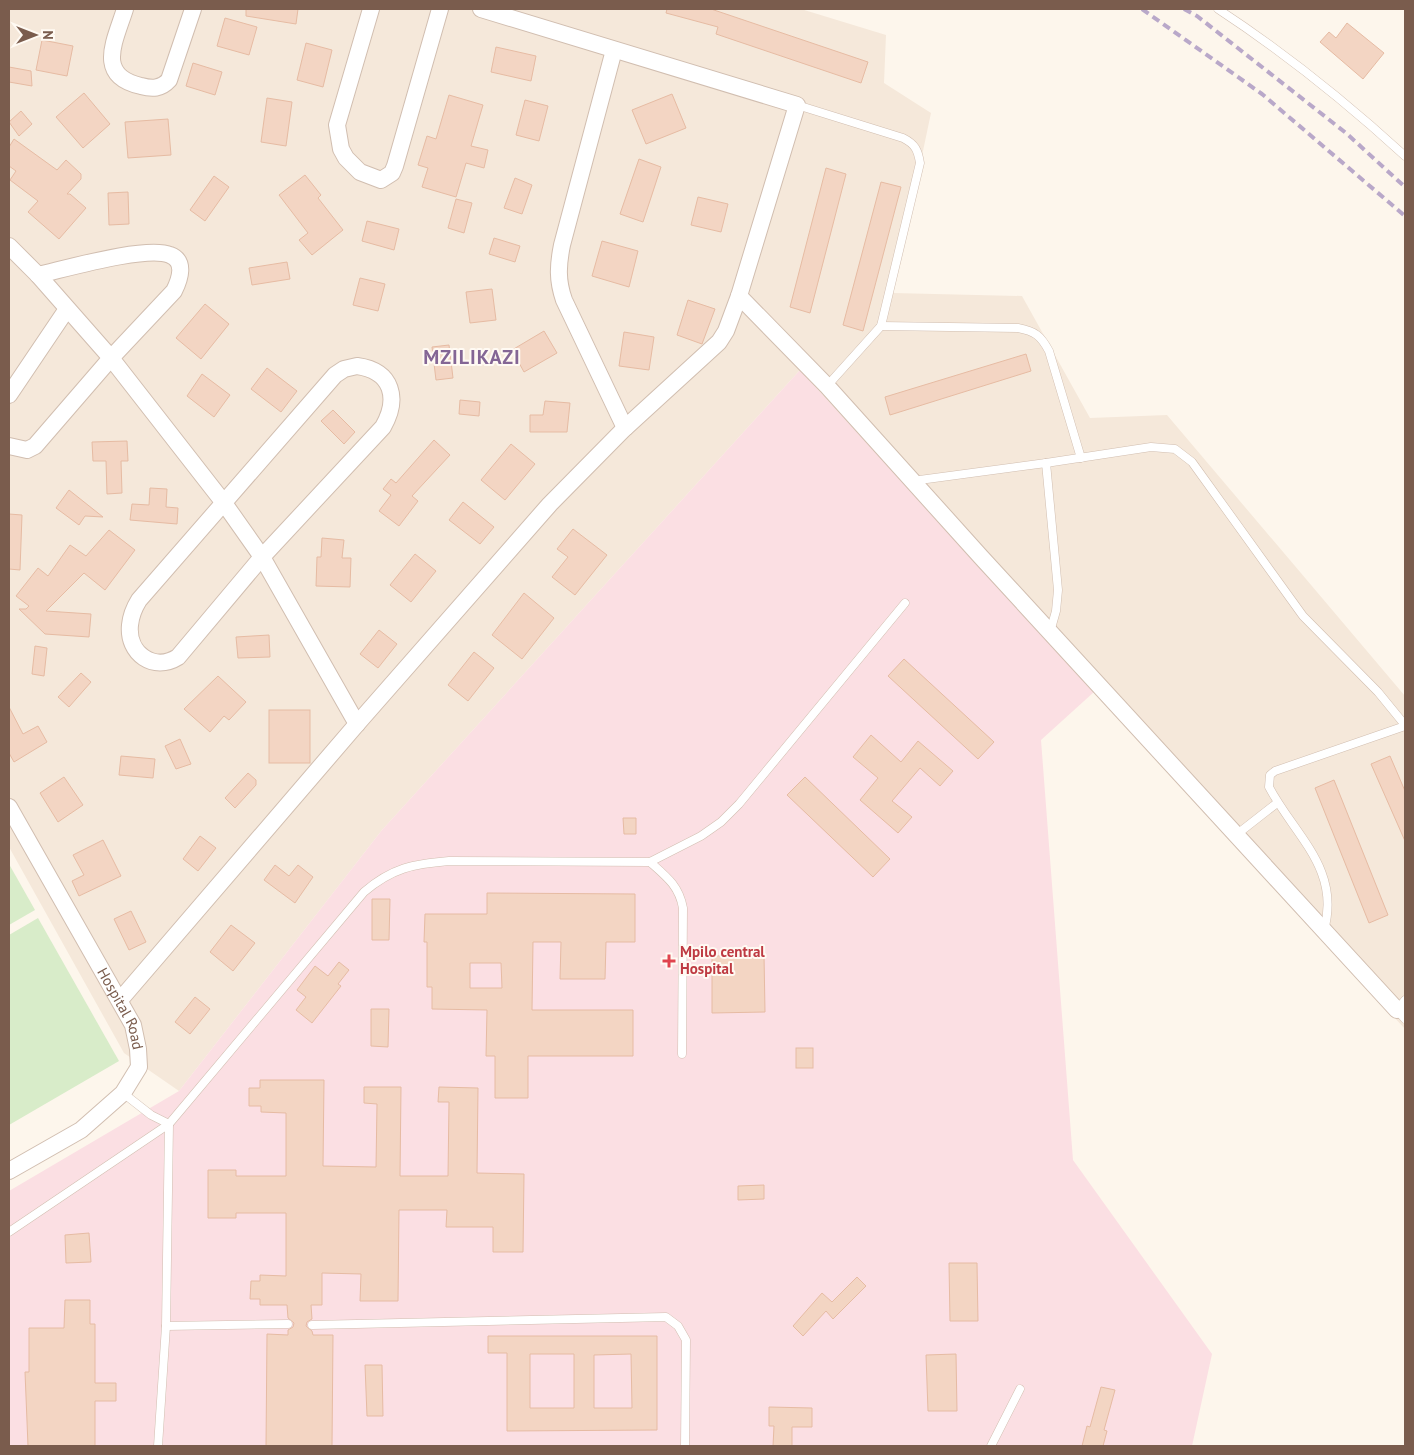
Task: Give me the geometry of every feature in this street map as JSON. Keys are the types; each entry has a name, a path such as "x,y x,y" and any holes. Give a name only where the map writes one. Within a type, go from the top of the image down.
{"street":[{"path":"125,9 111,52 113,68 123,80 139,86 156,88 164,86 169,80 193,9"},
{"path":"371,9 337,125 341,149 346,158 360,172 381,180 392,173 395,166 440,9"},
{"path":"120,1000 550,504 625,428 715,347 726,331 739,296 796,105 481,9"},
{"path":"614,50 562,245 558,265 558,282 564,300 625,428"},
{"path":"9,246 38,275 111,358 224,503 262,557 358,724"},
{"path":"9,446 27,450 35,446 111,358 174,291 180,278 180,264 172,255 161,252 140,254 38,275"},
{"path":"739,296 827,386 1236,835 1324,930 1402,1010"},
{"path":"9,395 67,309"},
{"path":"358,366 372,368 382,376 390,387 392,400 391,413 383,427 262,557 178,657 170,662 159,664 148,661 137,653 131,642 129,627 132,612 140,600 224,503 335,375 344,369 358,366"},
{"name":"Hospital Road","path":"9,807 133,1025 138,1049 139,1067 123,1093 81,1130 9,1171"}],"lane":[{"path":"1218,9 1258,35 1324,85 1405,156"},
{"path":"796,105 903,138 912,143 918,150 920,163 881,326 827,386"},
{"path":"881,326 1018,328 1032,330 1042,339 1049,351 1081,458"},
{"path":"912,481 1081,458 1151,446 1164,446 1184,454 1303,616 1378,692 1405,726 1275,771 1268,781 1277,803 1305,843 1323,875 1330,901 1324,930"},
{"path":"1046,463 1058,590 1056,611 1050,632"},
{"path":"9,1232 169,1124 364,892 381,878 398,869 420,864 449,862 650,862 701,836 720,822 739,804 905,603"},
{"path":"1236,835 1277,803"},
{"path":"650,862 674,883 680,894 683,908 682,1054"},
{"path":"123,1093 151,1115 169,1124"},
{"path":"158,1446 166,1326 169,1124"},
{"path":"312,1324 666,1317 678,1326 686,1340 685,1446"},
{"path":"166,1326 288,1324"},
{"path":"991,1446 1020,1389"}],"shaded area":[{"path":"9,9 801,9 886,35 884,83 931,113 893,293 1022,296 1090,418 1167,415 1405,696 1405,1029 800,370 382,830 179,1091 124,1053 9,847"},
{"name":"Mpilo central Hospital","path":"800,370 1094,692 1041,740 1073,1160 1212,1354 1192,1446 9,1446 9,1191 179,1091 382,830"}],"green space":[{"path":"9,864 35,910 9,925"},
{"path":"38,918 119,1061 9,1125 9,935"}],"building":[{"path":"246,9 298,9 296,24 246,16"},
{"path":"667,9 711,9 868,62 861,83 716,34 718,27 666,13"},
{"path":"225,18 257,27 249,55 217,46"},
{"path":"1347,23 1384,53 1363,79 1320,42 1329,32 1336,38"},
{"path":"42,40 73,46 67,76 36,70"},
{"path":"306,43 332,50 323,87 297,80"},
{"path":"496,47 536,56 531,81 491,72"},
{"path":"193,63 222,72 215,95 186,86"},
{"path":"9,67 31,71 32,86 9,82"},
{"path":"84,93 110,124 83,148 56,117"},
{"path":"672,94 686,128 646,144 632,110"},
{"path":"449,95 483,105 471,146 488,150 484,168 466,163 456,197 422,187 428,168 418,165 427,136 436,139"},
{"path":"267,98 292,102 286,146 261,142"},
{"path":"525,100 548,106 539,141 516,135"},
{"path":"21,111 32,124 19,136 9,122"},
{"path":"168,119 171,155 128,158 125,122"},
{"path":"14,139 57,170 66,160 81,174 81,179 67,194 70,194 86,208 59,239 28,212 38,201 10,180 16,171 9,166 9,147"},
{"path":"639,159 661,167 643,222 620,214"},
{"path":"826,168 846,174 810,313 790,307"},
{"path":"305,175 321,195 318,198 343,230 312,255 299,240 308,233 279,195"},
{"path":"214,176 229,187 205,221 190,210"},
{"path":"515,178 532,185 522,214 504,208"},
{"path":"881,182 901,187 863,331 843,325"},
{"path":"128,192 129,224 109,225 108,193"},
{"path":"698,197 728,204 721,232 691,225"},
{"path":"456,199 472,203 464,233 448,228"},
{"path":"367,221 399,229 394,250 362,241"},
{"path":"494,238 520,246 515,262 489,254"},
{"path":"602,241 638,251 629,287 592,276"},
{"path":"287,262 290,279 252,285 249,268"},
{"path":"360,278 385,284 378,311 353,305"},
{"path":"492,289 496,320 470,323 466,292"},
{"path":"688,300 715,309 702,344 677,335"},
{"path":"205,304 229,324 201,359 176,338"},
{"path":"544,331 557,353 524,372 512,350"},
{"path":"624,332 654,337 649,370 619,366"},
{"path":"449,345 453,378 436,380 432,347"},
{"path":"1026,354 1031,371 890,415 885,397"},
{"path":"267,368 297,391 281,412 251,389"},
{"path":"202,374 230,395 214,417 187,396"},
{"path":"460,400 480,402 479,416 459,414"},
{"path":"545,401 570,403 567,432 530,432 530,415 543,415"},
{"path":"333,410 355,432 344,444 321,421"},
{"path":"434,440 450,455 412,496 418,501 399,526 379,511 391,495 383,489 391,479 396,483"},
{"path":"127,441 128,461 121,461 122,493 107,494 106,461 93,461 92,442"},
{"path":"511,444 535,464 505,500 481,480"},
{"path":"150,488 167,489 166,507 178,508 177,524 130,520 132,504 149,505"},
{"path":"69,490 103,517 85,516 79,525 56,508"},
{"path":"463,502 494,527 480,544 449,520"},
{"path":"9,514 22,515 20,570 9,569"},
{"path":"573,529 607,555 575,595 552,577 568,557 557,549"},
{"path":"109,530 135,550 105,590 84,573 46,611 91,614 89,637 45,634 19,609 26,609 29,606 16,596 38,568 48,576 70,545 86,556"},
{"path":"322,538 344,540 342,558 351,558 350,587 316,586 317,557 321,557"},
{"path":"415,554 436,571 411,602 390,585"},
{"path":"524,593 554,618 522,659 492,635"},
{"path":"379,630 397,644 378,668 360,654"},
{"path":"269,635 270,657 238,658 236,637"},
{"path":"35,646 47,648 44,676 32,674"},
{"path":"474,652 494,668 468,701 448,685"},
{"path":"904,659 994,742 978,759 888,676"},
{"path":"81,673 91,682 69,707 58,697"},
{"path":"218,676 246,702 229,720 224,716 210,732 184,709"},
{"path":"9,707 23,734 38,726 47,742 14,762 9,753"},
{"path":"269,710 310,710 310,763 269,763"},
{"path":"871,735 901,762 918,741 953,771 940,786 920,768 892,801 912,817 898,833 860,800 878,778 853,757"},
{"path":"180,739 191,764 176,769 165,746"},
{"path":"121,756 155,759 153,778 119,775"},
{"path":"1390,756 1405,791 1405,841 1371,764"},
{"path":"248,773 256,780 256,785 235,808 225,798"},
{"path":"64,777 83,805 58,822 40,793"},
{"path":"805,777 890,859 873,877 787,795"},
{"path":"1334,780 1388,915 1369,923 1315,788"},
{"path":"623,818 636,818 636,834 624,834"},
{"path":"200,836 216,848 198,871 183,859"},
{"path":"103,840 121,876 79,896 72,881 84,875 73,855"},
{"path":"275,865 289,876 298,865 313,877 295,903 264,880"},
{"path":"487,893 635,894 635,942 606,942 605,979 560,979 561,942 533,942 532,1010 633,1010 633,1056 528,1056 528,1098 495,1098 495,1056 486,1056 487,1010 432,1009 432,987 427,987 427,942 424,942 425,914 487,914","holes":["470,963 501,963 502,988 470,988"]},
{"path":"372,899 390,899 389,940 372,940"},
{"path":"131,911 146,942 129,950 114,919"},
{"path":"231,925 255,943 233,971 210,952"},
{"path":"764,955 765,1012 712,1013 712,956"},
{"path":"339,962 349,970 338,984 341,986 312,1023 296,1010 306,997 297,990 315,966 328,976"},
{"path":"195,997 210,1009 190,1034 175,1022"},
{"path":"371,1009 389,1009 388,1047 371,1046"},
{"path":"796,1048 813,1048 813,1068 796,1068"},
{"path":"260,1080 324,1080 323,1166 376,1167 377,1104 364,1103 364,1087 401,1087 400,1176 448,1176 449,1102 438,1102 439,1087 478,1088 477,1173 524,1174 523,1252 493,1252 493,1227 446,1227 447,1210 399,1210 398,1301 360,1301 361,1274 322,1273 322,1305 311,1305 312,1319 307,1322 306,1326 312,1331 313,1335 333,1335 332,1446 266,1446 267,1334 288,1335 288,1330 293,1327 294,1323 288,1318 287,1305 260,1305 260,1299 250,1299 251,1281 260,1281 260,1275 286,1276 286,1213 236,1213 236,1218 208,1218 208,1170 236,1170 236,1176 286,1176 286,1113 261,1112 261,1106 249,1106 249,1088 260,1088"},
{"path":"764,1185 764,1199 738,1200 738,1186"},
{"path":"89,1233 91,1262 66,1263 65,1235"},
{"path":"949,1263 977,1263 978,1321 950,1321"},
{"path":"857,1277 866,1286 833,1319 826,1311 803,1336 793,1326 822,1293 832,1302"},
{"path":"65,1300 90,1300 90,1324 95,1324 95,1383 116,1383 116,1401 95,1401 95,1446 28,1446 25,1372 29,1372 29,1328 64,1328"},
{"path":"488,1336 657,1336 657,1430 507,1431 507,1353 488,1353","holes":["530,1354 574,1354 574,1408 530,1408","631,1354 632,1408 594,1408 594,1355"]},
{"path":"956,1354 957,1411 928,1411 926,1355"},
{"path":"365,1365 382,1365 383,1416 367,1416"},
{"path":"1101,1387 1115,1390 1104,1430 1107,1431 1103,1446 1082,1446 1087,1426 1090,1427"},
{"path":"769,1407 812,1408 812,1427 792,1427 792,1446 773,1446 774,1426 769,1426"}],"railway":[{"path":"1142,9 1262,94 1405,216"},
{"path":"1184,9 1197,16 1346,133 1405,187"}],"place":[{"name":"Mpilo central Hospital","path":"669,961"}],"district":[{"name":"MZILIKAZI","path":"472,357"}]}
